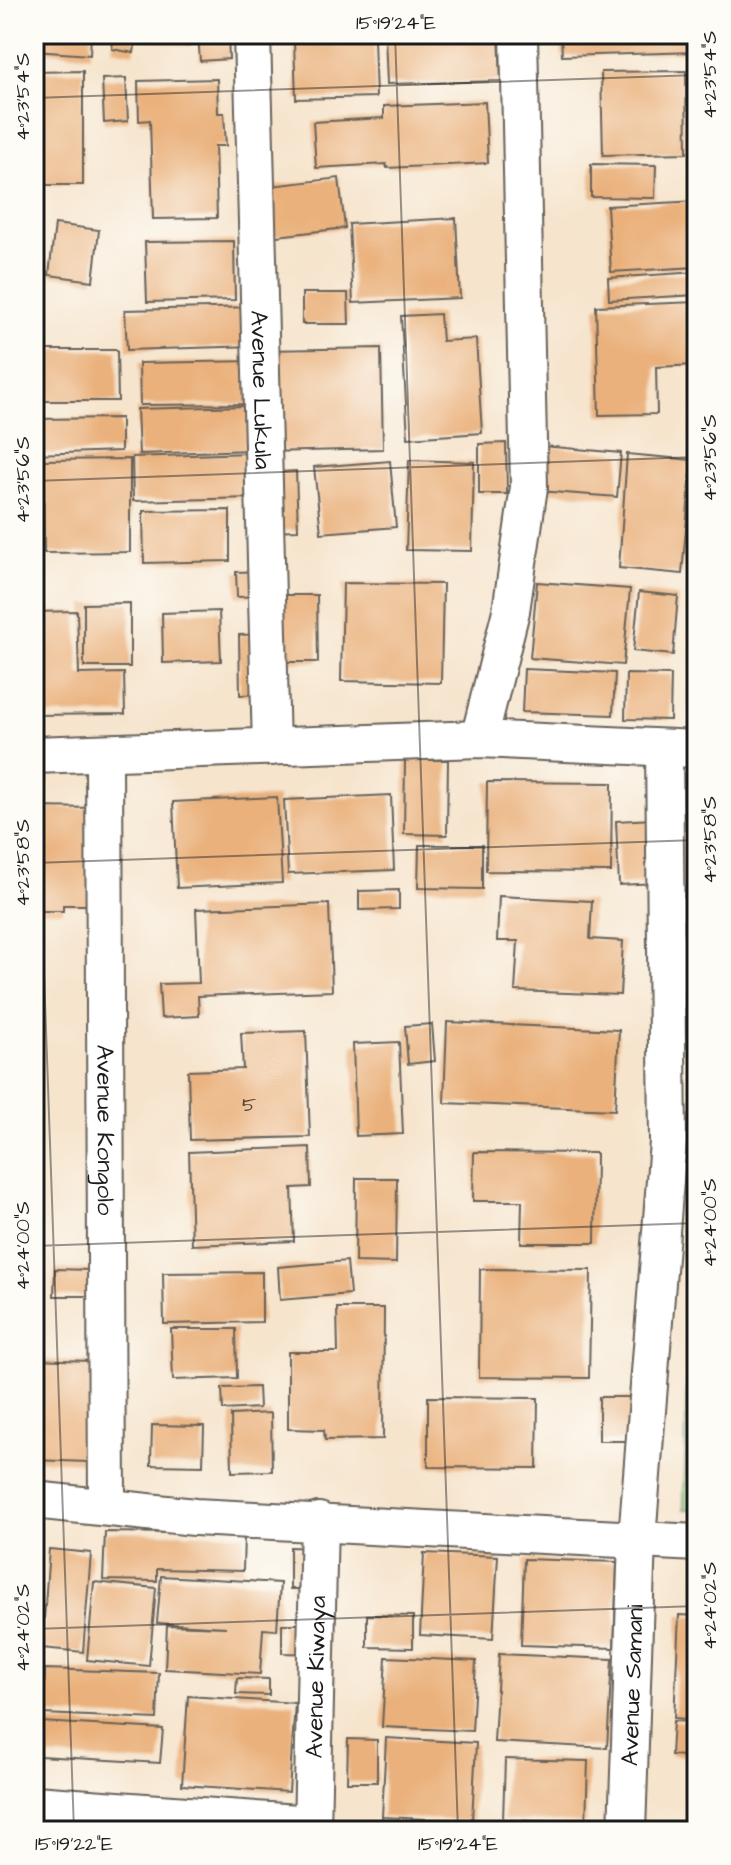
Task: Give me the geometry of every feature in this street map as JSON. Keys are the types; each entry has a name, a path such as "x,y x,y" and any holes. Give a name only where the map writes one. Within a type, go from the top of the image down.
{"street":[{"name":"Avenue Lukula","path":"252,34 271,747"},
{"path":"479,739 511,611 529,487 519,34"},
{"path":"34,755 479,739 680,749"},
{"name":"Avenue Samani","path":"627,1831 637,1539 668,1142 680,749"},
{"name":"Avenue Kongolo","path":"104,754 107,1505"},
{"path":"34,1500 107,1505 195,1517 319,1521 697,1543"},
{"name":"Avenue Kiwaya","path":"312,1828 319,1521"},
{"path":"34,1804 312,1828"}],"green space":[{"path":"697,966 697,1509 684,1509"}],"building":[{"path":"34,34 91,34 90,55 34,51"},
{"path":"114,34 191,34 189,46 136,38 134,53 112,49"},
{"path":"198,34 228,34 229,59 200,61"},
{"path":"385,34 499,34 501,81 387,84"},
{"path":"561,34 697,34 697,52 562,56"},
{"path":"374,39 376,97 296,99 294,42"},
{"path":"83,71 83,185 34,185 34,72"},
{"path":"686,71 687,153 603,155 601,72"},
{"path":"126,78 128,121 104,123 102,79"},
{"path":"217,79 218,113 224,113 226,146 215,146 217,218 153,219 150,120 139,121 138,81"},
{"path":"485,102 488,163 316,168 313,122 384,118 384,106"},
{"path":"591,164 656,165 655,198 591,197"},
{"path":"339,178 345,228 269,237 262,187"},
{"path":"697,201 697,267 611,272 607,206"},
{"path":"456,218 460,298 353,303 349,224"},
{"path":"55,224 99,230 93,281 49,275"},
{"path":"234,241 235,300 147,302 145,242"},
{"path":"697,272 697,295 609,300 608,278"},
{"path":"302,293 348,293 349,324 302,324"},
{"path":"697,302 697,365 656,367 657,414 599,415 596,306"},
{"path":"255,307 256,346 127,350 125,310"},
{"path":"440,314 442,341 476,339 482,433 408,438 401,316"},
{"path":"381,348 383,449 268,452 266,350"},
{"path":"34,350 117,350 118,401 34,401"},
{"path":"256,361 257,404 140,405 139,363"},
{"path":"249,406 251,450 139,454 137,409"},
{"path":"121,418 121,451 34,454 34,419"},
{"path":"506,443 507,494 479,494 479,444"},
{"path":"543,446 621,453 617,497 539,491"},
{"path":"250,453 252,498 133,501 132,457"},
{"path":"627,454 692,460 682,574 619,568"},
{"path":"130,459 130,552 44,553 43,460"},
{"path":"409,460 474,462 472,551 406,550"},
{"path":"390,461 396,527 321,533 314,467"},
{"path":"296,471 298,530 267,531 265,473"},
{"path":"230,510 230,561 144,563 143,511"},
{"path":"265,571 266,596 237,597 236,572"},
{"path":"537,582 630,589 623,665 530,658"},
{"path":"343,583 443,584 441,683 341,681"},
{"path":"639,592 678,596 673,655 633,651"},
{"path":"273,595 317,595 318,662 273,662"},
{"path":"130,603 130,667 84,667 84,604"},
{"path":"77,611 79,674 124,673 125,714 34,715 34,612"},
{"path":"219,611 221,661 163,663 162,613"},
{"path":"697,629 697,707 688,706"},
{"path":"266,634 268,694 240,695 239,635"},
{"path":"524,669 615,673 613,715 522,712"},
{"path":"626,674 671,675 670,720 625,719"},
{"path":"405,760 448,760 447,835 404,834"},
{"path":"44,777 45,803 34,803 34,778"},
{"path":"487,782 612,783 611,872 486,871"},
{"path":"391,795 394,870 288,874 284,800"},
{"path":"277,797 282,883 177,888 173,802"},
{"path":"34,807 99,808 99,905 63,905 63,911 34,911"},
{"path":"654,819 656,883 619,885 616,821"},
{"path":"419,845 482,845 482,889 418,888"},
{"path":"399,890 399,909 359,910 359,891"},
{"path":"499,896 592,901 590,939 623,941 620,995 515,991 518,941 497,941"},
{"path":"329,904 332,991 198,996 199,1016 161,1018 159,984 199,983 196,909"},
{"path":"447,1022 619,1030 615,1110 444,1103"},
{"path":"432,1024 435,1061 408,1064 405,1026"},
{"path":"306,1031 310,1137 190,1140 188,1071 243,1069 241,1033"},
{"path":"399,1042 403,1134 356,1136 353,1044"},
{"path":"310,1147 311,1187 292,1188 294,1241 192,1245 189,1152"},
{"path":"474,1152 596,1153 595,1243 521,1243 522,1201 473,1201"},
{"path":"356,1178 397,1178 396,1263 355,1262"},
{"path":"347,1261 350,1294 280,1300 278,1267"},
{"path":"55,1269 90,1270 90,1296 54,1296"},
{"path":"480,1269 591,1270 589,1378 479,1377"},
{"path":"262,1272 262,1322 164,1324 163,1273"},
{"path":"337,1308 384,1308 383,1439 325,1440 324,1430 288,1429 288,1352 338,1352"},
{"path":"171,1329 236,1329 237,1378 173,1380"},
{"path":"34,1359 90,1361 88,1462 34,1460"},
{"path":"258,1387 259,1408 223,1410 222,1388"},
{"path":"428,1397 538,1398 537,1468 428,1467"},
{"path":"599,1397 639,1397 638,1441 599,1441"},
{"path":"271,1413 272,1471 232,1472 231,1415"},
{"path":"152,1425 204,1426 203,1466 151,1465"},
{"path":"105,1532 244,1534 243,1571 157,1569 157,1581 103,1580"},
{"path":"290,1547 315,1548 315,1589 290,1589"},
{"path":"49,1549 91,1553 83,1652 42,1648"},
{"path":"424,1553 498,1556 493,1639 420,1635"},
{"path":"524,1559 617,1562 614,1648 521,1645"},
{"path":"161,1576 280,1583 277,1630 263,1629 260,1674 165,1669 167,1625 226,1627 157,1623"},
{"path":"94,1582 156,1588 149,1666 87,1660"},
{"path":"367,1615 413,1616 413,1648 367,1647"},
{"path":"679,1615 697,1616 697,1720 674,1718"},
{"path":"282,1624 319,1624 318,1654 282,1653"},
{"path":"499,1654 612,1659 607,1748 494,1742"},
{"path":"386,1657 476,1661 472,1731 382,1727"},
{"path":"45,1669 159,1673 157,1719 43,1714"},
{"path":"237,1678 269,1679 269,1695 236,1694"},
{"path":"188,1696 295,1703 289,1792 182,1785"},
{"path":"673,1721 697,1722 697,1757 671,1755"},
{"path":"41,1722 163,1729 160,1763 40,1756"},
{"path":"386,1738 476,1743 472,1821 382,1817"},
{"path":"348,1739 377,1740 377,1782 347,1782"},
{"path":"505,1759 588,1761 586,1823 503,1820"}]}
